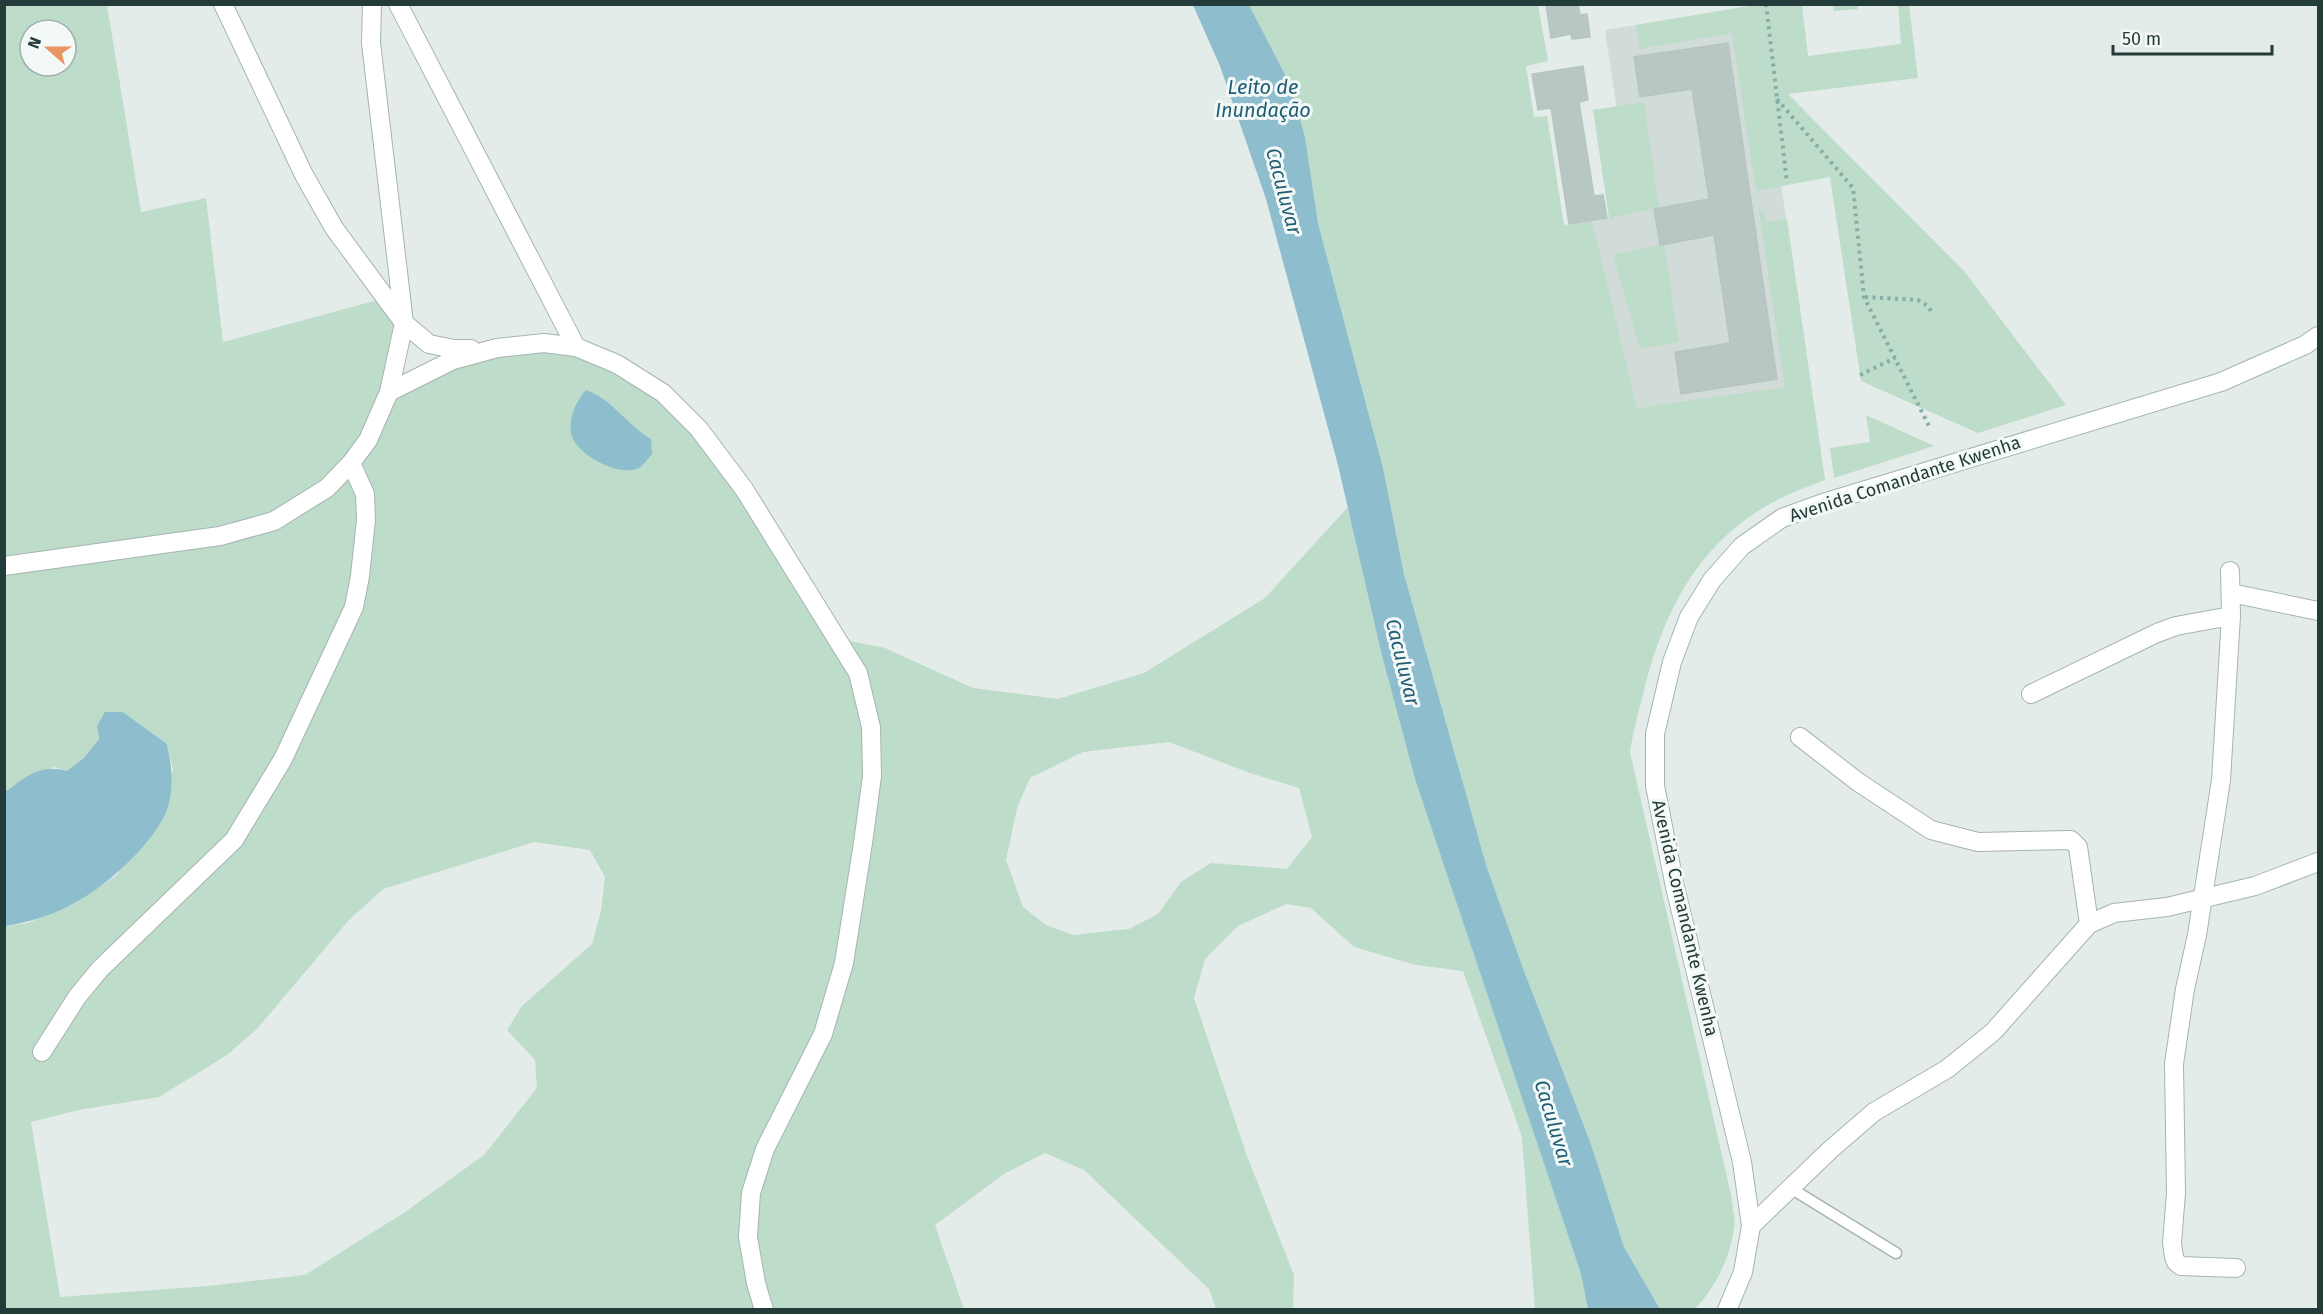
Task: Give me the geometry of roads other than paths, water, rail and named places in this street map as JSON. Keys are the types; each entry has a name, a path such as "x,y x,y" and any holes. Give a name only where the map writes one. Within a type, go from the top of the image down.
{"street":[{"path":"223,4 304,175 334,228 404,323 429,344 454,349 497,348 544,343 576,347 616,364 663,393 699,429 744,489 858,673 871,728 872,776 844,963 823,1034 765,1149 751,1193 748,1237 756,1283 764,1310"},
{"path":"4,566 220,536 274,521 327,488 351,463 368,440 389,392 404,323 371,43 372,4"},
{"path":"398,4 576,347"},
{"name":"Avenida Comandante Kwenha","path":"1727,1310 1743,1272 1751,1226 1742,1162 1675,887 1655,786 1655,734 1672,662 1689,617 1712,580 1742,546 1782,518 1826,502 2221,382 2305,345 2319,336"},
{"path":"389,392 453,360 497,348"},
{"path":"42,1052 77,997 100,969 234,840 283,759 354,607 366,520 365,494 351,463"},
{"path":"2230,571 2231,593 2221,780 2174,1064 2176,1192 2172,1243 2174,1257 2181,1266 2236,1268"},
{"path":"2231,593 2319,611"},
{"path":"2031,694 2157,633 2176,626 2230,616"},
{"path":"1800,737 1858,782 1931,831 1978,842 2071,840 2078,847 2089,924"},
{"path":"1751,1226 1830,1150 1874,1112 1947,1069 1993,1032 2089,924 2114,913 2167,907 2255,886 2319,862"}],"lane":[{"path":"1792,1189 1896,1253"}],"water":[{"name":"Leito de Inundação","path":"1193,5 1249,5 1290,84 1305,137 1318,223 1383,468 1404,574 1487,868 1591,1144 1624,1247 1660,1309 1588,1309 1581,1274 1415,779 1382,656 1338,465 1266,199 1220,66"},
{"path":"586,390 604,399 634,427 651,439 652,454 639,468 621,470 610,467 589,456 574,441 571,433 572,415 576,404"},
{"path":"105,712 123,712 167,744 172,780 171,795 164,816 141,849 96,890 62,909 25,922 5,926 5,792 34,773 49,769 67,771 84,758 99,739 97,726"}],"water label":[{"name":"Caculuvar","path":"1284,191"},
{"name":"Caculuvar","path":"1403,662"},
{"name":"Caculuvar","path":"1554,1123"}]}
